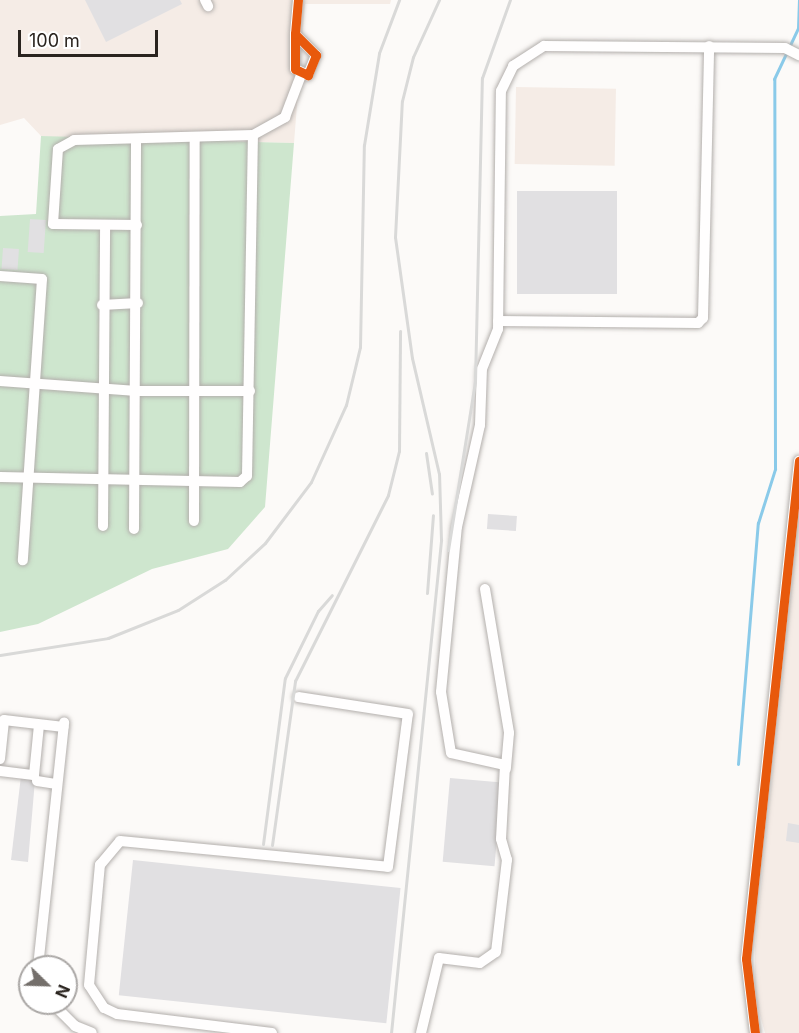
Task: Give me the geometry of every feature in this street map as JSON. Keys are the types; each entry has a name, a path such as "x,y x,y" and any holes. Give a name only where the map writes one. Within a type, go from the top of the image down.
{"street":[{"path":"298,0 295,69 301,75"},
{"path":"295,34 316,55 313,71 301,75"},
{"path":"506,769 499,759 451,753 441,692 457,527 480,425 482,369 498,321 501,92 513,66 544,46 785,48 799,55"},
{"path":"498,321 698,322 703,318 710,46"},
{"path":"137,225 53,224 56,154 74,140 136,141 253,135 285,117 301,75"},
{"path":"0,477 104,481 240,482 247,476 253,135"},
{"path":"194,521 195,139"},
{"path":"134,529 138,481 136,141"},
{"path":"103,525 101,389 105,226"},
{"path":"0,276 42,279 23,560"},
{"path":"102,305 138,303"},
{"path":"0,381 136,391 250,392"},
{"path":"755,1033 746,959 799,461"},
{"path":"421,1033 439,958 480,963 496,952 507,860 501,838 509,733 485,589"},
{"path":"272,1033 117,1014 104,1008 89,985 100,865 120,841 388,867 408,714 298,697"},
{"path":"0,759 4,720 39,725 64,725 39,955"},
{"path":"0,771 33,775 39,725"},
{"path":"37,781 57,784"},
{"path":"64,1015 75,1026 92,1033"}],"shaded area":[{"path":"0,0 391,0 390,4 305,4 294,143 51,137 41,136 24,118 0,125"},
{"path":"516,87 616,89 615,166 515,164"},
{"path":"799,513 799,1033 765,1033 755,997 755,946"}],"green space":[{"path":"41,136 294,143 265,507 228,549 152,569 38,624 0,632 0,216 36,214"}],"building":[{"path":"85,0 180,0 182,4 106,42"},
{"path":"517,191 617,191 617,294 517,294"},
{"path":"30,219 46,220 44,253 28,252"},
{"path":"3,248 19,249 17,270 2,269"},
{"path":"488,514 517,516 516,531 487,529"},
{"path":"21,776 35,780 28,862 11,860"},
{"path":"450,778 502,783 494,866 443,862"},
{"path":"788,823 799,825 799,843 786,841"},
{"path":"133,860 401,888 386,1023 119,995"}],"waterway":[{"path":"738,764 758,523 775,469 774,79 798,28 799,0"}],"railway":[{"path":"0,655 108,638 178,610 225,580 265,543 311,482 346,405 360,347 364,145 379,53 399,0"},
{"path":"391,1033 441,540 439,474 412,358 395,237 402,101 413,57 439,0"},
{"path":"448,550 475,382 482,78 510,0"},
{"path":"272,845 295,681 388,495 399,451 400,331"},
{"path":"426,453 432,494"},
{"path":"427,593 433,515"},
{"path":"263,844 285,678 318,611 332,595"}],"cycle path":[{"path":"295,34 316,55 308,75 295,69 295,34 298,0"},
{"path":"755,1033 746,959 799,461"}]}
